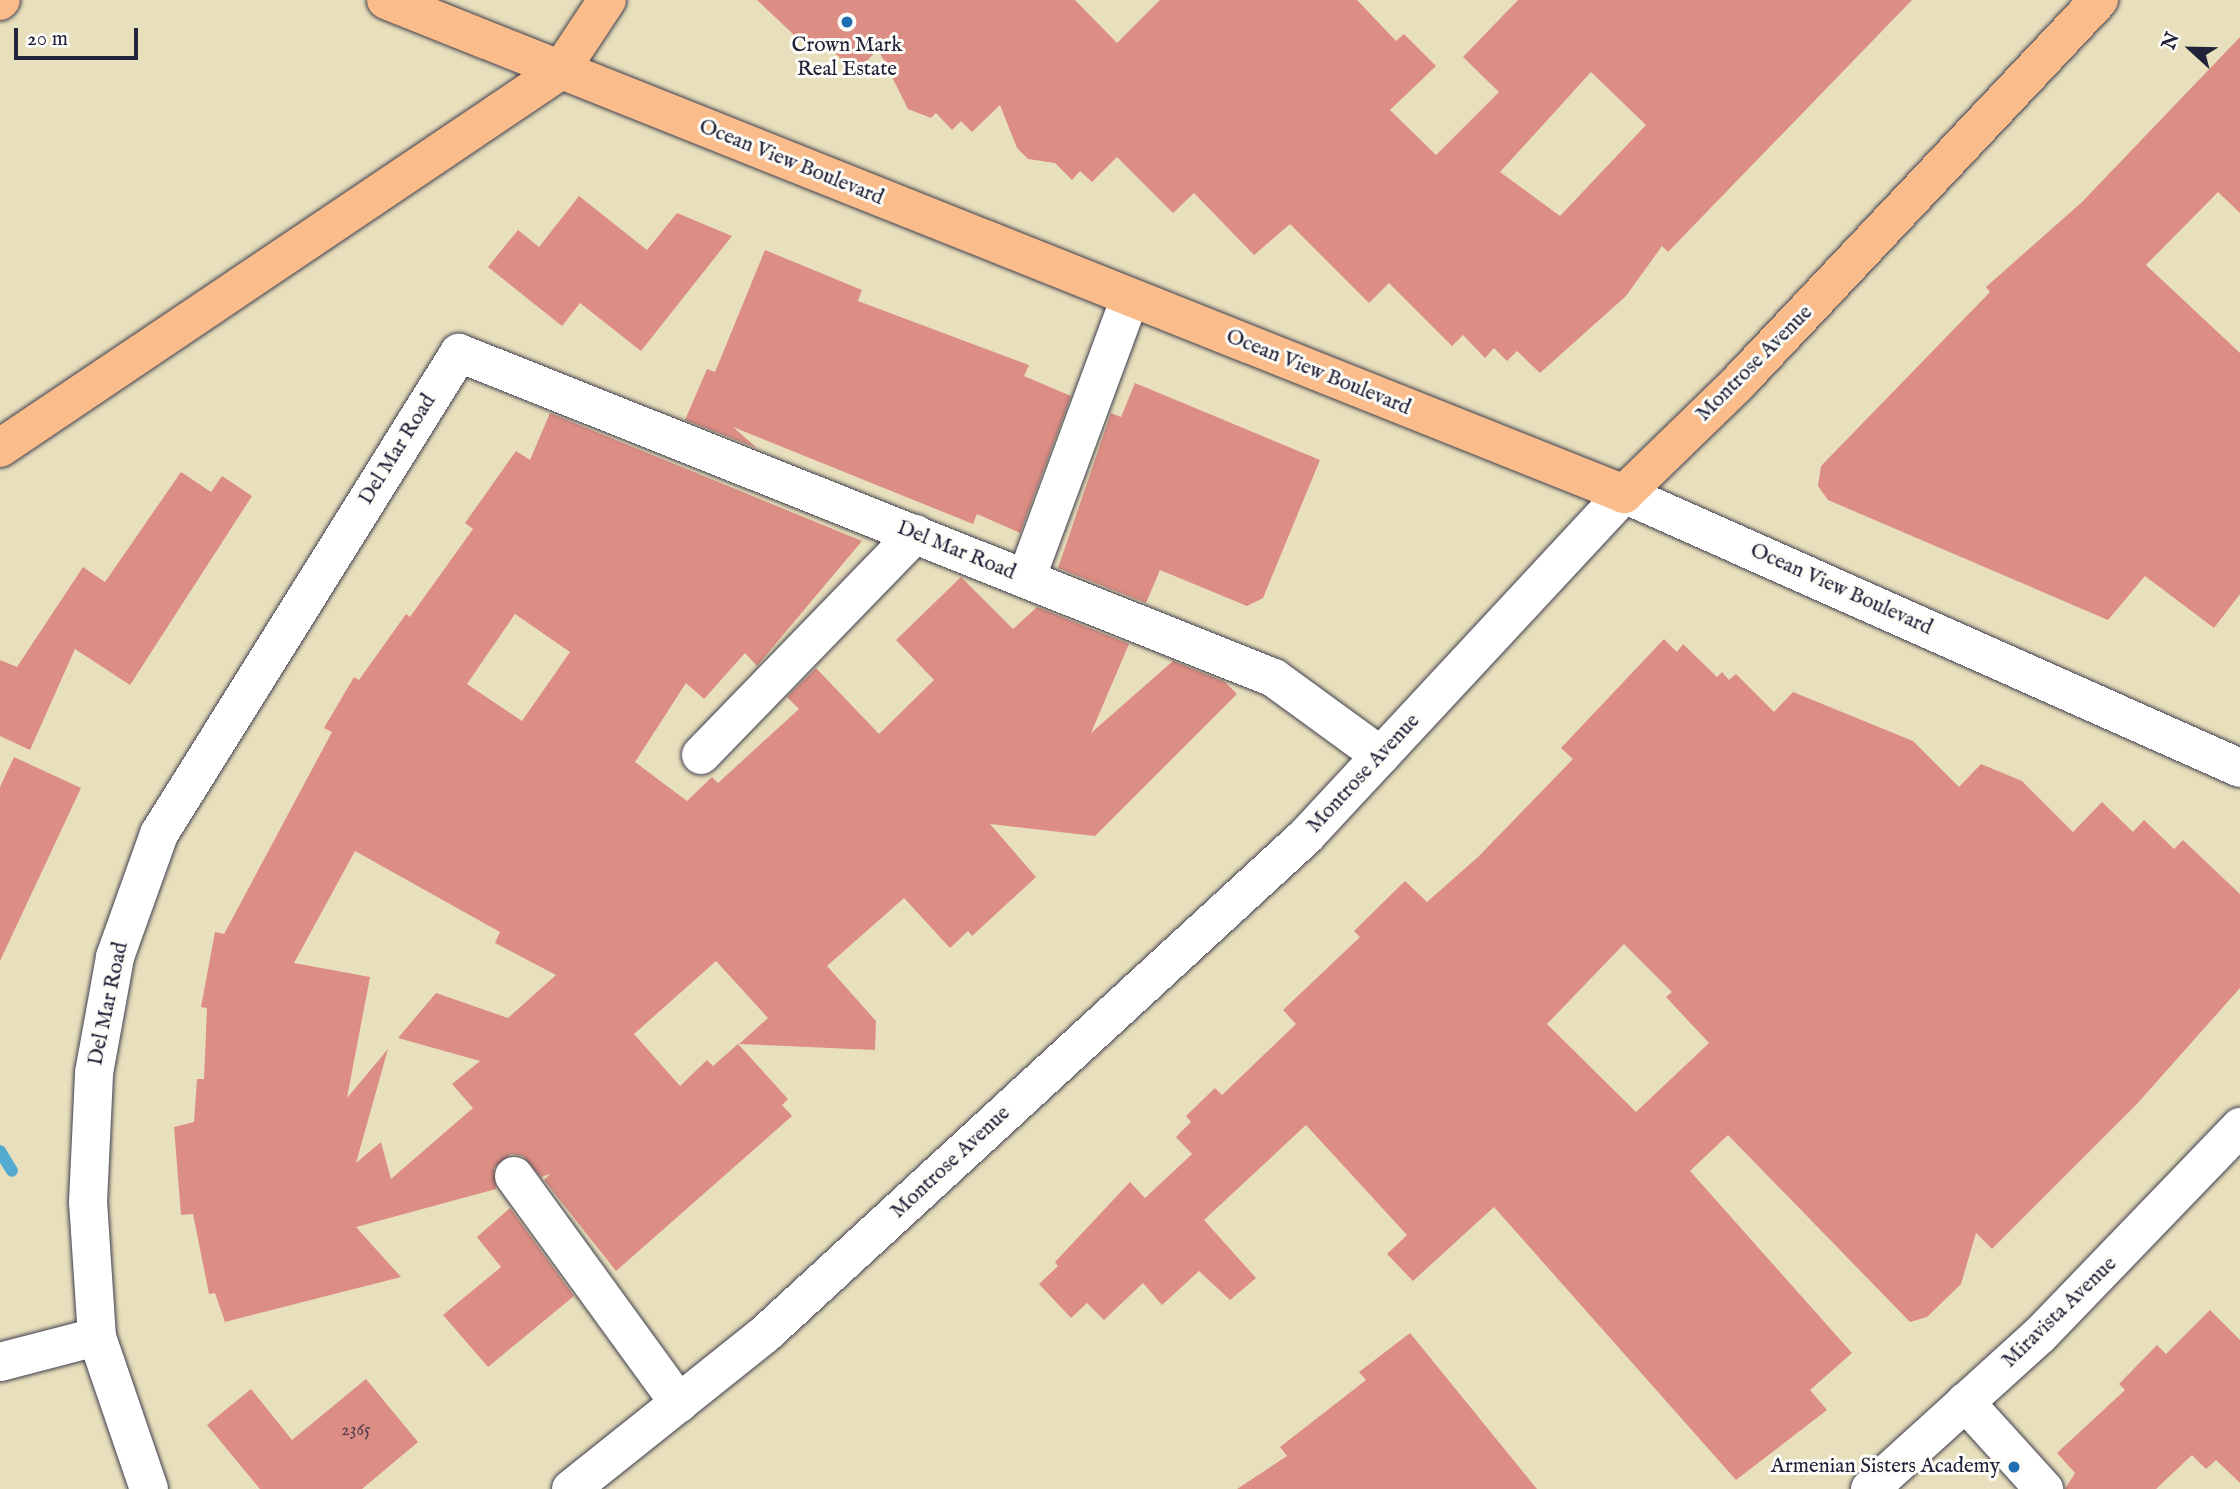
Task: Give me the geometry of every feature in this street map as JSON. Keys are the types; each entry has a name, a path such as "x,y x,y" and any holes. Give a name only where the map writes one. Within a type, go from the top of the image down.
{"main road":[{"name":"Ocean View Boulevard","path":"386,0 1624,494"},
{"path":"0,448 560,71 607,0"},
{"name":"Montrose Avenue","path":"1624,494 1806,312 2099,0"}],"street":[{"path":"1026,579 1130,298"},
{"name":"Del Mar Road","path":"149,1489 97,1337 88,1202 93,1073 115,957 159,834 459,353 1274,678 1381,755"},
{"name":"Montrose Avenue","path":"571,1489 764,1335 1306,836 1624,494"},
{"name":"Ocean View Boulevard","path":"1624,494 2240,768"},
{"path":"701,755 915,534"},
{"name":"Miravista Avenue","path":"1870,1489 2101,1275 2240,1127"},
{"path":"514,1177 679,1403"},
{"path":"0,1362 97,1337"},
{"path":"1965,1402 2044,1489"}],"building":[{"path":"757,0 1075,0 1117,43 1160,0 1357,0 1396,41 1404,34 1436,66 1390,110 1436,155 1499,92 1463,57 1518,0 1912,0 1668,252 1662,246 1626,296 1540,373 1517,351 1507,361 1494,348 1485,358 1463,335 1452,346 1389,283 1369,303 1290,224 1254,255 1194,193 1173,213 1117,157 1092,182 1080,171 1072,180 1055,163 1028,159 1017,148 1000,105 972,132 961,121 952,130 936,113 931,118 908,109 878,49 856,73 821,40 811,51","holes":["1591,72 1646,125 1560,216 1500,172"]},
{"path":"2240,37 2240,213 2218,192 2146,265 2240,353 2240,594 2214,628 2145,576 2108,620 1828,500 1818,486 1821,466 1990,292 1986,287 2082,202"},
{"path":"579,196 647,250 677,213 732,236 641,351 580,303 562,326 488,267 518,230 539,247"},
{"path":"765,250 862,290 858,301 1029,365 1024,376 1071,396 1020,533 977,514 973,524 733,427 757,448 685,420 707,369 715,372"},
{"path":"1135,383 1320,460 1263,598 1247,606 1160,570 1146,603 1058,568 1111,413 1121,417"},
{"path":"550,413 862,541 757,666 745,653 704,699 686,683 635,762 687,801 712,777 718,783 799,709 787,697 816,668 879,734 934,680 896,640 961,577 1013,629 1037,607 1129,644 1091,733 1173,661 1225,682 1237,694 1095,836 990,824 1036,877 972,936 968,931 950,948 904,898 827,966 876,1021 875,1050 739,1044 768,1018 716,961 634,1034 680,1086 707,1060 713,1066 738,1044 788,1099 782,1105 792,1116 616,1271 544,1180 550,1174 541,1177 523,1156 511,1154 494,1168 496,1189 356,1227 401,1277 225,1322 215,1293 209,1294 193,1214 181,1215 174,1127 194,1122 197,1079 204,1079 207,1008 201,1007 215,932 224,934 332,732 324,728 354,677 359,680 406,614 410,617 473,529 465,523 516,451 530,460","holes":["515,614 570,652 522,721 467,684","355,851 500,932 495,943 556,975 508,1018 436,993 398,1038 480,1061 452,1084 473,1108 391,1179 381,1142 356,1163 388,1049 347,1098 370,977 294,963"]},
{"path":"181,472 211,492 222,476 252,496 130,685 75,649 30,750 0,736 0,660 17,667 83,567 105,582"},
{"path":"1664,639 1677,652 1683,644 1717,677 1722,672 1729,680 1736,674 1774,712 1793,692 1913,741 1959,787 1981,764 2022,781 2073,832 2102,802 2133,832 2144,820 2174,849 2183,840 2240,894 2240,988 2136,1105 1992,1249 1976,1233 1961,1284 1927,1317 1910,1322 1728,1135 1690,1171 1852,1353 1810,1390 1827,1410 1736,1480 1494,1207 1413,1281 1387,1254 1407,1235 1306,1125 1204,1220 1256,1278 1230,1300 1199,1271 1162,1305 1143,1283 1104,1320 1087,1303 1071,1318 1039,1284 1058,1266 1055,1262 1130,1182 1145,1198 1192,1154 1176,1137 1191,1122 1186,1116 1215,1088 1222,1095 1296,1024 1283,1010 1360,937 1354,931 1405,881 1427,902 1478,857 1573,759 1561,748","holes":["1624,944 1672,992 1666,997 1709,1043 1636,1112 1547,1024"]},
{"path":"14,757 81,788 0,961 0,787"},
{"path":"510,1208 574,1296 488,1367 443,1315 501,1267 477,1237"},
{"path":"2210,1310 2240,1340 2240,1483 2216,1460 2206,1469 2192,1455 2156,1489 2065,1489 2075,1473 2057,1453 2125,1390 2119,1384 2157,1345 2166,1354"},
{"path":"1410,1333 1537,1489 1237,1489 1287,1456 1280,1447 1366,1380 1359,1372"},
{"path":"366,1379 418,1442 362,1489 260,1489 207,1425 251,1389 292,1440"}],"waterway":[{"path":"0,1151 12,1171"}],"place":[{"name":"Crown Mark Real Estate","path":"847,22"},
{"name":"Armenian Sisters Academy","path":"2014,1467"}]}
